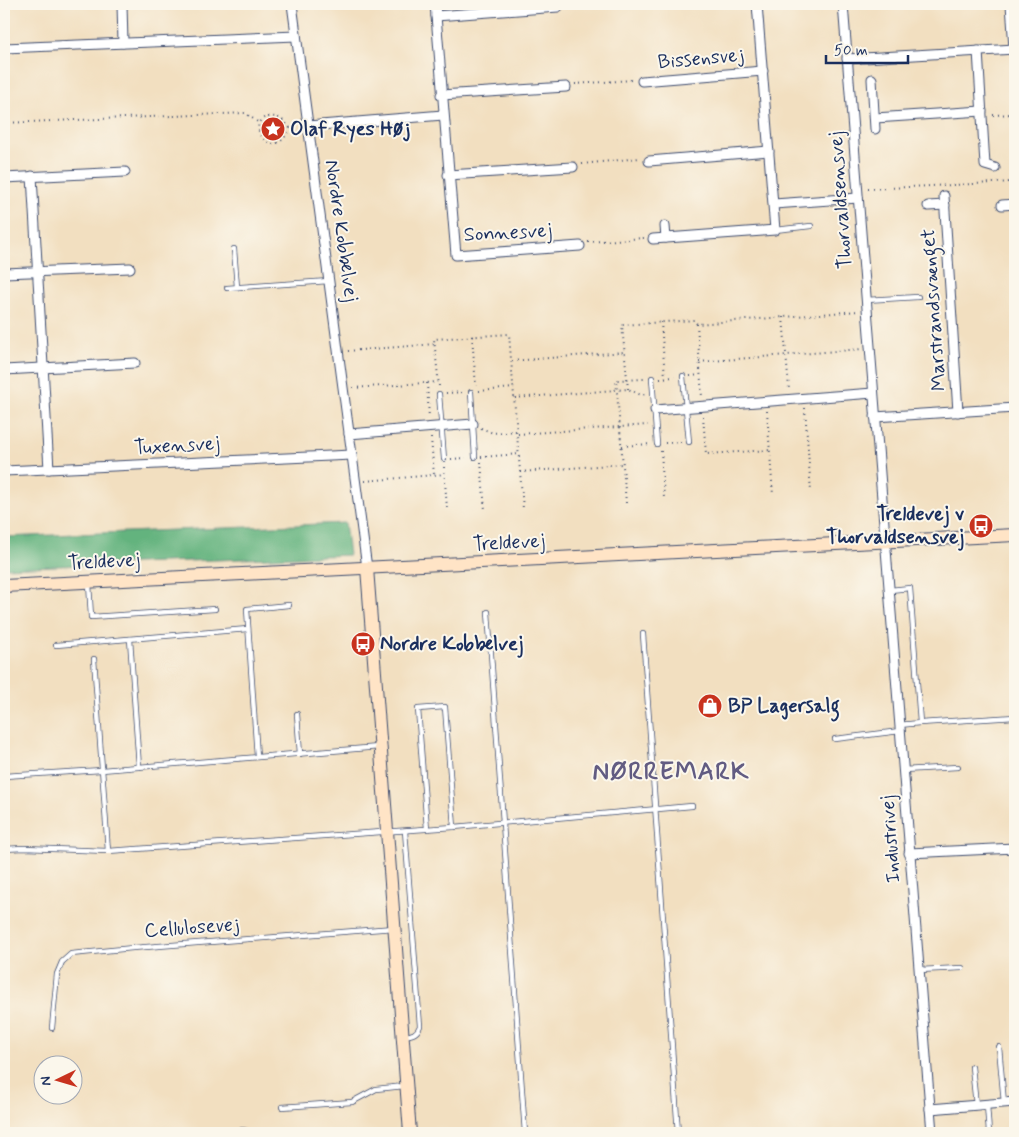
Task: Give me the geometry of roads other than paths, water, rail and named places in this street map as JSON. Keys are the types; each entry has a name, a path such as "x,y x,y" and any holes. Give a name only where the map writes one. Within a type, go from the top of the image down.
{"street":[{"path":"122,4 123,43"},
{"name":"Nordre Kobbelvej","path":"292,4 350,434 366,568 410,1133"},
{"name":"Sonnesvej","path":"435,4 441,95 456,255 580,246"},
{"name":"Bissensvej","path":"757,4 775,230"},
{"name":"Thorvaldsensvej","path":"843,4 885,542"},
{"path":"847,59 1015,49 1011,4"},
{"path":"436,16 558,7"},
{"path":"4,48 296,36"},
{"path":"978,51 985,165 995,168"},
{"name":"Bissensvej","path":"642,81 763,71"},
{"path":"872,79 876,129"},
{"path":"441,95 566,87"},
{"path":"875,118 982,114"},
{"path":"308,126 443,115"},
{"path":"648,161 769,151"},
{"path":"448,175 574,167"},
{"path":"4,178 125,172"},
{"path":"32,176 49,469"},
{"path":"774,204 858,194"},
{"name":"Marstrandsvænget","path":"928,206 944,201 958,412"},
{"path":"1002,205 1015,204"},
{"path":"665,226 666,238"},
{"path":"653,239 775,230"},
{"path":"4,273 130,268"},
{"path":"4,370 135,363"},
{"path":"654,410 874,393"},
{"path":"875,417 1015,408"},
{"path":"350,434 473,424"},
{"name":"Tuxensvej","path":"4,471 352,455"},
{"name":"Treldevej","path":"4,586 1015,535"},
{"name":"Industrivej","path":"885,542 932,1133"},
{"path":"909,853 1015,848"},
{"path":"930,1109 1015,1102"}],"lane":[{"path":"775,230 811,226"},
{"path":"234,250 238,287"},
{"path":"227,288 329,281"},
{"path":"866,300 918,296"},
{"path":"683,376 688,442"},
{"path":"652,378 655,424 659,443"},
{"path":"474,391 473,424 478,457"},
{"path":"439,394 444,459"},
{"path":"89,582 91,617 214,609"},
{"path":"890,590 910,588 920,724"},
{"path":"257,757 247,609 289,605"},
{"path":"488,612 525,1133"},
{"path":"56,645 248,629"},
{"path":"643,634 678,1133"},
{"path":"130,640 139,767"},
{"path":"94,659 108,851"},
{"path":"427,830 418,709 427,708 445,707 454,827"},
{"path":"297,714 300,754"},
{"path":"835,738 920,724 1015,717"},
{"path":"4,776 102,770 381,747"},
{"path":"903,770 958,767"},
{"path":"4,849 108,851 427,830 692,806"},
{"path":"402,1036 413,1035 420,1026 405,831"},
{"name":"Cellulosevej","path":"52,1028 57,974 62,962 72,954 395,928"},
{"path":"919,970 962,968"},
{"path":"999,1047 1004,1103"},
{"path":"972,1067 976,1105"},
{"path":"282,1107 352,1102 376,1089 406,1086"},
{"path":"987,1104 989,1133"},
{"path":"242,1130 258,1133"}],"place":[{"name":"Olaf Ryes Høj","path":"273,129"},
{"name":"Treldevej v Thorvaldsensvej","path":"981,526"},
{"name":"Nordre Kobbelvej","path":"363,644"},
{"name":"BP Lagersalg","path":"710,706"}],"district":[{"name":"NØRREMARK","path":"671,772"}]}
